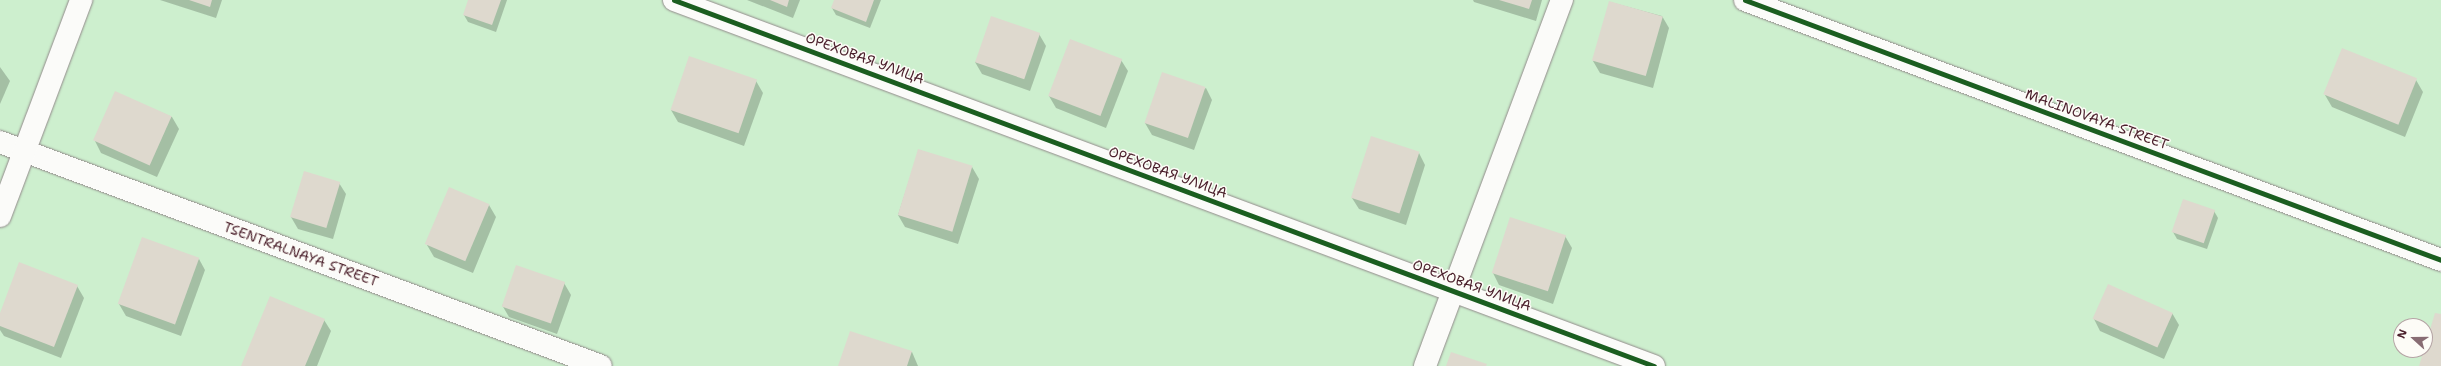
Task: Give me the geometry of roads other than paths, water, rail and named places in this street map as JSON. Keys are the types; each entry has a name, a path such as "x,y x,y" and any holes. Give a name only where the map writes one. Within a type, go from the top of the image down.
{"street":[{"path":"0,216 81,0"},
{"name":"ОРЕХОВАЯ УЛИЦА","path":"674,0 1654,366"},
{"path":"1425,366 1562,0"},
{"name":"MALINOVAYA STREET","path":"1745,0 2441,260"},
{"name":"TSENTRALNAYA STREET","path":"0,142 601,366"}]}
